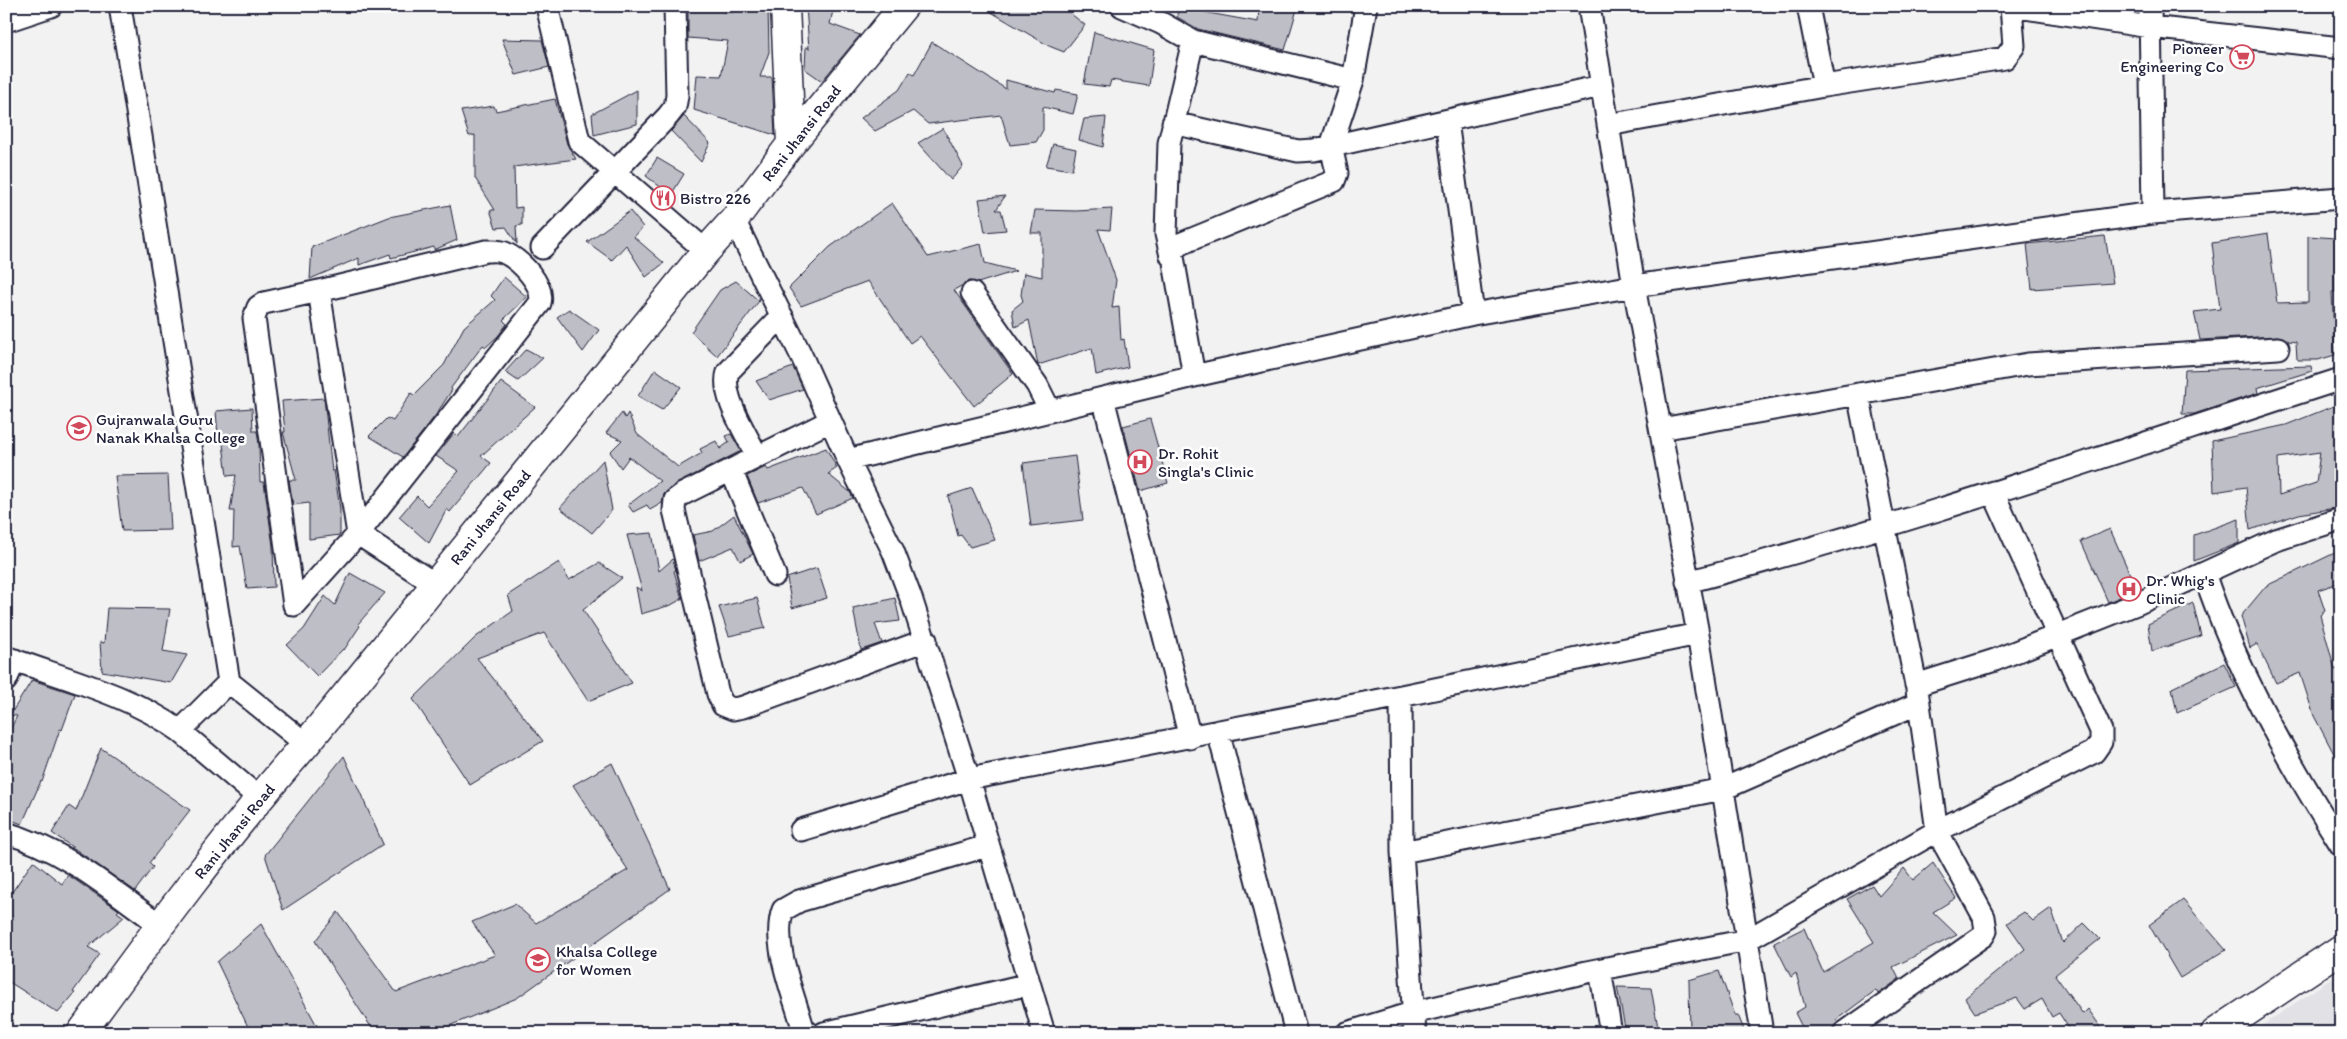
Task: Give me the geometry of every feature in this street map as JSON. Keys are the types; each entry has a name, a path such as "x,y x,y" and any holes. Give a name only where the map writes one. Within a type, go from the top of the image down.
{"street":[{"path":"6,21 51,6"},
{"path":"120,6 228,682 306,744"},
{"path":"547,6 579,141 706,251"},
{"path":"542,248 675,107 677,96 675,6"},
{"path":"785,6 791,144"},
{"name":"Rani Jhansi Road","path":"81,1033 159,924 259,798 306,744 706,251 734,220 791,144 904,6"},
{"path":"1122,6 1161,23 1193,41 1353,80"},
{"path":"1171,256 1172,251 1180,244 1330,184 1337,173 1331,146 1353,80 1366,6"},
{"path":"1589,6 1634,286 1698,634 1762,1033"},
{"path":"1808,6 1824,86"},
{"path":"1608,125 1824,86 2005,58 2014,46 2011,6 2150,17 2341,48"},
{"path":"2150,17 2153,213"},
{"path":"1193,41 1169,143 1166,234 1194,376"},
{"path":"1173,123 1298,151 1314,150 1601,86"},
{"path":"1447,121 1473,314"},
{"path":"848,460 1194,376 1473,314 1634,286 2153,213 2341,198"},
{"path":"734,220 782,316 848,460 893,551 926,640 1044,1033"},
{"path":"486,251 505,253 524,268 539,288 542,297 534,311 358,534 294,605 254,318 258,307 264,302 319,291 486,251"},
{"path":"319,291 358,534 436,584"},
{"path":"972,293 1038,385 1050,411"},
{"path":"757,456 728,396 726,380 728,372 782,316"},
{"path":"1661,429 2028,364 2278,348"},
{"path":"1687,582 1789,556 2341,379"},
{"path":"1844,1033 1983,936 1986,931 1984,917 1937,831 1917,694 1858,394"},
{"path":"1103,398 1190,738"},
{"path":"830,421 757,456 683,494 675,500 674,510 718,694 723,704 733,709 743,707 926,640"},
{"path":"731,470 775,575"},
{"path":"1347,1033 1414,1023 1600,970 1747,940 1937,831 2094,752 2101,742 2100,731 1993,492"},
{"path":"1402,852 1723,789 1917,694 1994,660 2139,603 2276,540 2341,519"},
{"path":"2204,573 2216,608 2264,714 2341,845"},
{"path":"801,830 969,779 1190,738 1698,634"},
{"path":"6,680 10,659 104,691 146,710 180,731 259,798"},
{"path":"180,731 228,682"},
{"path":"1401,696 1402,852 1414,1023"},
{"path":"1218,731 1296,1033"},
{"path":"8,836 44,847 70,861 159,924"},
{"path":"809,1033 803,1028 779,941 778,922 783,910 799,901 987,846"},
{"path":"2216,1033 2341,949"},
{"path":"1600,970 1611,1033"},
{"path":"824,1033 1029,984"}],"shaded area":[{"path":"2341,972 2341,1033 2251,1033"}],"building":[{"path":"688,6 726,6 725,13 768,6 769,52 760,77 772,77 775,135 694,110 697,75 721,76 728,41 688,38"},
{"path":"806,6 834,6 830,24 860,35 822,81 805,69 806,46 809,49"},
{"path":"981,6 1061,6 1085,25 1064,52 1049,46"},
{"path":"1178,6 1205,8 1203,12 1258,22 1259,6 1298,6 1285,50 1198,29 1177,17"},
{"path":"1094,32 1154,50 1149,86 1111,80 1109,87 1084,84"},
{"path":"502,39 542,40 549,67 516,75"},
{"path":"932,42 1006,89 1006,80 1055,93 1056,90 1078,94 1073,114 1043,107 1043,130 1036,142 1010,145 1001,115 928,124 913,111 875,131 861,118 899,90 910,72 914,75"},
{"path":"637,90 637,124 594,135 592,114"},
{"path":"555,99 567,144 576,159 514,167 515,208 522,207 522,225 516,226 517,244 506,227 496,228 490,210 495,210 475,178 475,135 469,136 461,111 494,106 496,111"},
{"path":"684,116 710,143 701,162 671,131"},
{"path":"1106,117 1103,147 1079,140 1084,119"},
{"path":"943,128 963,166 951,180 918,143"},
{"path":"1053,144 1076,149 1072,170 1046,166"},
{"path":"657,158 684,174 671,195 646,176"},
{"path":"1005,196 996,210 1001,210 1006,230 985,232 979,199"},
{"path":"892,203 928,257 981,244 985,263 1016,271 978,283 970,281 954,290 1013,374 974,406 920,336 910,343 868,281 801,306 789,288 830,247"},
{"path":"450,205 457,240 434,250 434,247 391,258 390,254 359,265 359,258 310,279 312,247 389,217"},
{"path":"1112,209 1110,230 1098,229 1116,280 1112,308 1119,307 1121,340 1124,339 1128,367 1096,375 1092,348 1038,365 1029,320 1015,327 1012,310 1023,301 1021,295 1024,273 1042,277 1042,233 1031,233 1035,210 1076,211"},
{"path":"630,211 643,227 634,237 664,263 646,277 626,245 612,260 587,242"},
{"path":"2268,234 2277,303 2308,302 2308,236 2335,238 2335,292 2332,292 2335,355 2318,360 2297,360 2296,342 2278,336 2200,340 2194,312 2220,309 2212,243"},
{"path":"2105,236 2113,283 2032,289 2027,244"},
{"path":"504,277 527,297 503,320 507,324 498,336 486,347 483,345 451,388 452,390 435,416 403,457 369,436 387,418 393,421 411,393 414,395 444,365 464,327 495,300 491,296"},
{"path":"736,281 759,301 717,356 691,332 720,290"},
{"path":"569,309 599,330 583,352 557,317"},
{"path":"526,349 543,358 518,381 505,372"},
{"path":"2311,366 2312,371 2257,388 2258,393 2194,414 2182,414 2185,370"},
{"path":"793,367 803,389 769,400 756,381"},
{"path":"655,369 681,387 662,410 638,396"},
{"path":"501,382 535,407 481,456 491,463 450,512 447,509 429,543 399,517 417,496 427,506 459,471 436,456 454,433 458,437"},
{"path":"324,398 332,472 334,470 340,509 340,535 309,539 309,503 293,505 289,480 296,480 283,432 285,432 282,401"},
{"path":"2341,403 2341,507 2299,514 2250,530 2246,487 2214,492 2212,441 2286,425","holes":["2320,452 2316,483 2279,495 2278,458"]},
{"path":"252,408 253,431 257,431 259,445 260,482 264,482 273,546 274,587 247,589 240,546 233,547 234,511 230,511 236,475 227,476 222,436 218,436 216,411"},
{"path":"622,413 625,418 628,413 637,434 678,467 702,453 700,449 716,441 720,449 729,442 726,436 731,434 741,451 676,484 664,494 662,503 650,510 647,505 633,512 628,505 660,481 629,457 621,468 610,452 622,440 606,433"},
{"path":"1150,419 1168,483 1140,491 1123,426"},
{"path":"826,448 837,468 828,474 850,492 853,498 816,514 803,488 758,503 747,476 766,467 768,470"},
{"path":"1075,456 1083,520 1031,526 1023,463"},
{"path":"603,460 612,510 592,533 560,508"},
{"path":"168,475 171,530 122,531 115,476"},
{"path":"972,488 995,540 970,547 961,535 958,536 948,496"},
{"path":"734,515 753,554 740,561 733,547 699,561 693,535 713,531"},
{"path":"2239,519 2239,543 2194,561 2194,535"},
{"path":"2110,529 2137,590 2108,602 2081,541"},
{"path":"652,533 659,571 673,559 676,570 674,571 682,599 671,605 641,614 636,587 642,591 627,535"},
{"path":"2341,550 2341,582 2318,590 2325,611 2320,615 2335,670 2341,666 2341,767 2314,716 2300,673 2276,683 2257,644 2250,648 2241,616 2266,586"},
{"path":"559,562 569,580 599,563 622,578 583,610 632,683 588,701 544,633 477,658 543,741 470,785 413,699 476,637 513,611 508,595"},
{"path":"817,568 827,598 792,608 787,578"},
{"path":"350,573 385,593 358,624 360,626 344,650 317,676 287,645 304,629 325,596 335,605"},
{"path":"757,598 765,628 729,636 719,607"},
{"path":"895,598 900,621 875,624 882,643 861,650 853,608"},
{"path":"2193,603 2201,636 2152,651 2148,624"},
{"path":"107,608 170,609 163,651 187,655 171,683 102,671 100,642 104,643"},
{"path":"2224,663 2236,687 2177,713 2172,688"},
{"path":"32,680 75,694 62,730 60,729 42,782 22,824 6,818 6,738 17,716 10,715"},
{"path":"101,748 190,810 149,863 153,867 135,891 52,833 69,806 76,811"},
{"path":"344,756 383,844 283,910 265,855"},
{"path":"612,763 670,889 517,998 432,1033 375,1033 315,941 338,912 396,992 495,955 472,922 515,904 536,923 628,870 573,785"},
{"path":"33,861 62,884 68,875 119,910 117,912 124,917 88,947 100,954 73,992 75,993 58,1013 6,980 6,901"},
{"path":"1933,863 1956,898 1933,912 1957,935 1893,967 1899,979 1878,994 1876,990 1836,1020 1838,1022 1828,1033 1805,1033 1795,1013 1805,1007 1796,973 1791,977 1774,943 1804,928 1823,972 1874,942 1847,899 1872,885 1879,896 1904,868 1913,880"},
{"path":"2183,900 2226,950 2180,978 2149,925"},
{"path":"2051,908 2063,943 2084,923 2100,939 2055,975 2083,1014 2088,1009 2105,1033 2068,1033 2070,1030 2059,1013 2052,1017 2042,999 2025,1009 2017,998 1975,1013 1965,998 2025,949 2007,923 2024,912 2033,921"},
{"path":"261,924 321,1033 251,1033 217,962"},
{"path":"1719,971 1735,1015 1738,1015 1744,1030 1724,1033 1690,1033 1689,980"},
{"path":"1617,987 1651,988 1659,1033 1626,1033"}],"place":[{"name":"Pioneer Engineering Co","path":"2242,57"},
{"name":"Bistro 226","path":"663,198"},
{"name":"Gujranwala Guru Nanak Khalsa College","path":"79,428"},
{"name":"Dr. Rohit Singla's Clinic","path":"1140,462"},
{"name":"Dr. Whig's Clinic","path":"2129,589"},
{"name":"Khalsa College for Women","path":"538,960"}]}
